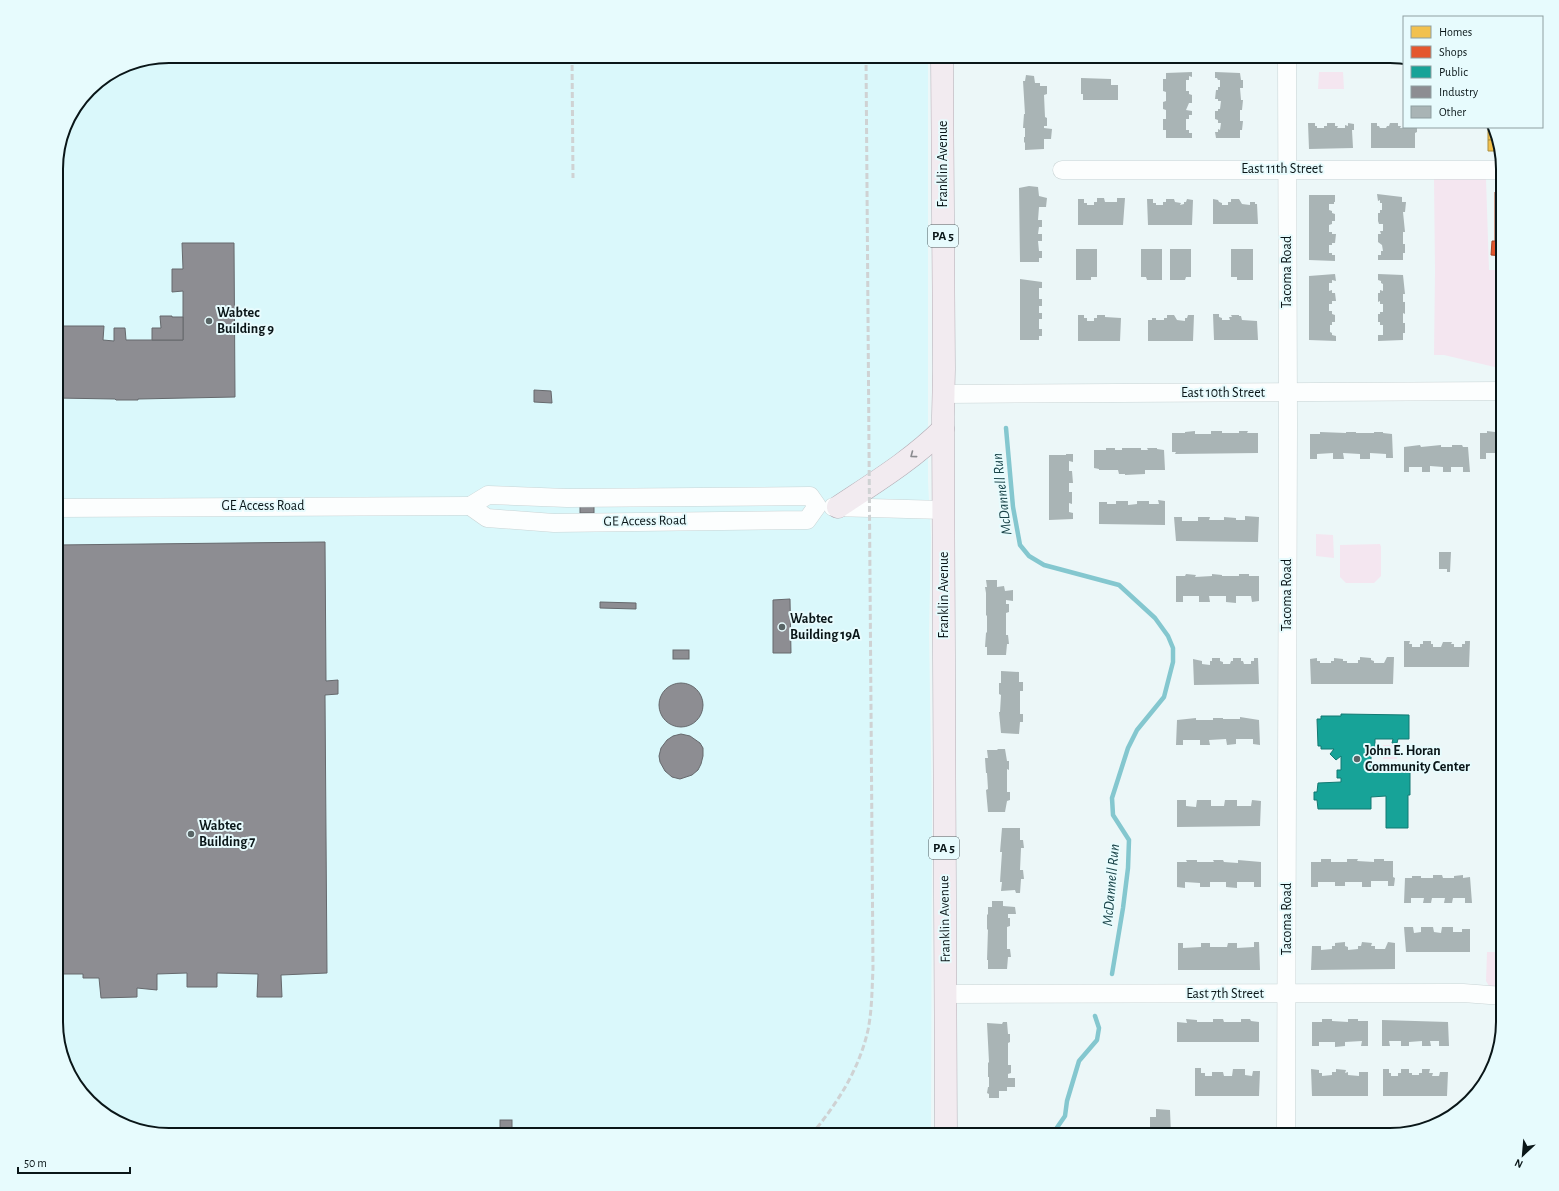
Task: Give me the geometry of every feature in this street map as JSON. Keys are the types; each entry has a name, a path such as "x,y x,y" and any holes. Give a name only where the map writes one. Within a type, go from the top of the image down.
{"main road":[{"name":"Franklin Avenue","path":"942,63 946,1128"},
{"path":"838,507 918,452 943,429"}],"street":[{"name":"Tacoma Road","path":"1286,1128 1288,392 1287,63"},
{"name":"East 11th Street","path":"1062,170 1496,170"},
{"name":"East 10th Street","path":"943,394 1496,390"},
{"name":"GE Access Road","path":"63,508 470,506 488,495 567,498 810,496 817,506 807,520 554,523 487,518 470,506"},
{"path":"817,506 944,510"},
{"name":"East 7th Street","path":"946,994 1463,993 1496,995"}],"shaded area":[{"path":"170,63 928,63 928,482 931,537 929,633 932,812 931,1128 170,1128 156,1127 129,1120 116,1114 94,1097 81,1081 74,1069 65,1042 63,1028 63,163 71,129 81,110 89,99 99,89 116,77 129,71 149,65"},
{"path":"1319,72 1343,72 1344,89 1318,89"},
{"path":"1434,179 1486,179 1489,270 1496,270 1496,367 1444,355 1434,355"},
{"path":"1316,534 1333,535 1334,558 1316,556"},
{"path":"1380,544 1381,576 1374,583 1346,583 1340,577 1340,545"},
{"path":"1383,745 1397,745 1397,759 1383,759"},
{"path":"1487,952 1496,952 1496,987 1489,986 1486,981"}],"building: Homes":[{"path":"1488,130 1488,130 1491,140 1488,140"},
{"path":"1488,140 1491,140 1494,151 1488,151"}],"building: Shops":[{"path":"1496,192 1496,255 1491,255 1492,241 1495,241"}],"building: Public":[{"path":"1341,714 1409,715 1409,739 1398,739 1397,743 1392,743 1393,739 1375,739 1375,748 1371,748 1371,766 1410,766 1408,828 1386,828 1386,796 1371,797 1371,809 1318,809 1317,800 1314,800 1314,792 1317,792 1318,783 1341,782 1341,778 1337,778 1337,770 1341,770 1341,756 1336,760 1330,754 1334,749 1321,749 1321,746 1318,746 1317,719 1321,719 1321,716 1341,716"}],"building: Industry":[{"name":"Wabtec Building 9","path":"182,243 234,243 235,397 138,400 63,398 63,326 104,326 103,340 114,341 114,328 125,328 126,340 183,340 183,291 172,292 172,269 183,269"},
{"path":"160,316 183,317 183,340 152,340 152,328 161,328"},
{"path":"534,390 551,391 552,403 534,402"},
{"path":"580,505 594,505 594,513 580,513"},
{"name":"Wabtec Building 7","path":"325,542 326,681 338,680 338,694 325,695 327,973 281,975 282,997 257,997 258,974 217,973 217,987 187,987 187,973 157,974 157,990 137,988 137,997 101,998 99,978 83,978 83,974 63,974 63,545"},
{"name":"Wabtec Building 19A","path":"790,599 791,653 773,653 773,600"},
{"path":"600,602 636,603 636,609 600,608"},
{"path":"673,650 689,650 689,659 673,659"},
{"path":"677,683 685,683 697,689 703,701 703,709 697,721 685,727 677,727 665,721 659,709 659,701 665,689"},
{"path":"681,734 690,736 700,743 703,748 703,756 698,770 692,775 680,779 672,777 665,771 660,762 659,756 661,748 667,740 673,736"},
{"path":"500,1120 512,1120 512,1128 500,1128"}],"building: Other":[{"path":"1192,72 1192,77 1189,76 1189,80 1186,80 1186,91 1189,91 1189,94 1192,95 1192,103 1189,103 1186,110 1192,111 1192,115 1189,115 1189,119 1186,119 1186,130 1189,130 1189,133 1192,133 1192,138 1166,138 1166,130 1163,130 1163,119 1166,119 1166,110 1163,109 1163,102 1166,101 1166,92 1163,91 1163,79 1166,79 1166,73"},
{"path":"1215,72 1240,73 1241,80 1243,80 1243,88 1240,88 1241,100 1243,100 1242,110 1240,110 1240,121 1243,121 1242,130 1240,130 1240,138 1216,138 1215,132 1218,132 1218,129 1220,130 1221,123 1218,123 1218,120 1215,119 1215,111 1220,109 1221,101 1215,99 1216,90 1220,87 1220,80 1215,78"},
{"path":"1026,75 1034,76 1035,83 1040,83 1040,86 1047,86 1047,94 1044,95 1047,126 1044,126 1044,128 1052,129 1051,139 1044,139 1044,149 1025,150 1025,128 1023,128 1025,114 1023,81 1025,81"},
{"path":"1081,78 1111,79 1111,85 1118,85 1118,100 1083,100 1083,94 1081,94"},
{"path":"1308,123 1315,123 1317,128 1324,128 1324,126 1327,126 1327,123 1335,123 1335,126 1338,126 1337,128 1345,128 1345,125 1348,126 1348,123 1354,124 1354,130 1352,130 1353,148 1309,149"},
{"path":"1371,123 1377,123 1377,126 1380,128 1386,128 1390,123 1398,123 1398,126 1401,126 1400,128 1417,128 1417,132 1415,133 1415,148 1371,148"},
{"path":"1029,186 1038,187 1039,196 1047,198 1046,207 1039,207 1038,220 1042,220 1042,227 1039,227 1038,234 1042,234 1042,241 1038,241 1039,251 1042,251 1042,258 1039,258 1039,262 1020,262 1019,188"},
{"path":"1377,194 1402,197 1402,202 1406,202 1405,212 1403,212 1405,232 1403,232 1403,244 1405,244 1405,253 1403,253 1403,260 1378,260 1378,255 1381,255 1381,251 1383,251 1382,245 1378,242 1378,234 1381,234 1380,231 1383,231 1383,224 1379,224 1378,221 1378,213 1382,210 1382,203 1380,203 1380,200 1378,201"},
{"path":"1309,195 1335,195 1334,204 1329,204 1329,210 1335,214 1335,221 1332,221 1332,224 1329,225 1329,232 1336,234 1335,243 1329,245 1329,253 1335,255 1335,261 1309,260"},
{"path":"1097,198 1104,198 1105,202 1117,202 1117,198 1125,198 1123,225 1078,225 1078,199 1084,199 1084,203 1087,203 1087,205 1094,205 1094,202 1097,202"},
{"path":"1147,199 1153,199 1153,203 1156,203 1156,205 1163,205 1163,202 1166,202 1166,199 1174,199 1175,202 1181,203 1180,205 1184,204 1187,199 1193,200 1192,225 1148,225"},
{"path":"1213,199 1218,200 1222,203 1222,205 1228,205 1228,202 1231,202 1231,199 1239,199 1242,204 1250,205 1250,202 1255,202 1255,204 1257,204 1258,224 1213,224"},
{"path":"1076,249 1097,249 1097,277 1091,277 1091,280 1076,280"},
{"path":"1141,249 1162,249 1162,280 1147,280 1146,277 1141,277"},
{"path":"1170,249 1191,249 1191,277 1186,277 1185,280 1170,280"},
{"path":"1231,249 1253,249 1253,280 1237,280 1237,277 1231,277"},
{"path":"1335,274 1336,281 1332,280 1332,283 1329,283 1329,291 1332,290 1332,293 1335,293 1336,301 1332,301 1332,304 1329,304 1329,311 1332,311 1332,314 1335,315 1335,322 1332,322 1332,325 1330,325 1330,332 1332,335 1336,336 1336,341 1309,340 1309,276"},
{"path":"1378,274 1403,275 1405,294 1403,294 1403,302 1405,302 1405,314 1403,313 1403,323 1405,323 1405,333 1403,333 1403,340 1378,341 1378,335 1383,335 1383,325 1380,325 1380,322 1378,322 1378,314 1383,312 1383,304 1380,304 1380,301 1378,302 1378,293 1380,293 1380,290 1383,291 1383,284 1378,280"},
{"path":"1020,279 1042,282 1042,288 1039,288 1039,299 1042,299 1042,306 1039,306 1039,313 1042,313 1042,319 1039,319 1039,329 1042,329 1042,336 1039,336 1039,340 1020,340"},
{"path":"1213,314 1219,314 1219,317 1222,318 1222,320 1230,320 1229,317 1232,317 1231,315 1239,315 1241,316 1242,320 1257,321 1258,340 1214,340"},
{"path":"1078,315 1084,315 1084,318 1087,318 1087,321 1094,321 1094,318 1097,318 1097,315 1121,318 1120,341 1078,341"},
{"path":"1167,315 1174,315 1177,320 1185,321 1185,318 1187,318 1188,315 1194,315 1193,341 1148,341 1148,320 1156,318 1156,320 1164,320 1164,318 1167,318"},
{"path":"1195,431 1195,434 1211,434 1211,431 1222,431 1222,433 1239,433 1239,431 1248,431 1247,433 1258,433 1258,453 1175,454 1176,452 1172,452 1172,433"},
{"path":"1487,431 1496,432 1496,453 1486,453 1486,459 1480,459 1480,433 1487,433"},
{"path":"1320,432 1383,432 1392,434 1393,458 1386,458 1386,454 1370,453 1370,459 1360,459 1360,454 1343,453 1344,459 1333,459 1333,453 1317,454 1317,459 1310,459 1310,434 1320,434"},
{"path":"1420,445 1421,447 1441,445 1441,447 1452,447 1452,445 1462,445 1463,447 1468,447 1470,472 1463,472 1463,467 1451,467 1451,472 1443,472 1443,467 1430,466 1430,472 1422,472 1422,467 1409,467 1409,472 1404,472 1404,447"},
{"path":"1106,448 1122,450 1122,448 1141,448 1141,450 1148,450 1147,448 1157,448 1164,450 1165,470 1145,470 1145,474 1125,475 1119,474 1118,470 1099,470 1094,468 1094,450 1106,450"},
{"path":"1073,454 1073,462 1069,461 1069,471 1072,471 1073,483 1069,483 1069,492 1072,492 1072,504 1069,503 1069,512 1073,513 1073,519 1049,520 1049,455"},
{"path":"1158,500 1165,501 1165,525 1099,524 1099,502 1116,504 1116,501 1128,501 1128,505 1137,504 1137,501 1149,501 1149,504 1159,504"},
{"path":"1245,516 1259,517 1258,542 1176,541 1174,517 1182,517 1182,521 1198,521 1198,517 1210,517 1209,520 1224,520 1224,517 1236,518 1236,520 1245,520"},
{"path":"1439,552 1451,552 1450,572 1447,572 1447,569 1439,569"},
{"path":"1186,574 1196,575 1195,577 1212,576 1212,574 1222,576 1239,576 1239,574 1249,574 1249,576 1259,576 1259,601 1252,602 1251,596 1236,596 1236,603 1226,602 1226,596 1209,596 1210,602 1199,602 1199,596 1183,596 1183,602 1176,602 1176,576 1185,576"},
{"path":"986,580 997,580 997,587 1004,586 1005,591 1013,590 1013,601 1006,600 1006,604 1009,604 1009,612 1006,613 1006,635 1008,635 1009,644 1007,644 1006,655 987,655 987,647 985,647 987,632"},
{"path":"1404,641 1410,641 1409,644 1412,644 1412,647 1420,647 1420,644 1423,644 1423,641 1431,641 1433,647 1441,647 1443,642 1452,642 1451,644 1454,644 1454,647 1462,647 1462,644 1465,644 1465,641 1470,641 1469,667 1404,667"},
{"path":"1360,657 1371,658 1374,663 1384,663 1387,657 1394,657 1393,684 1311,684 1310,659 1317,658 1317,661 1320,661 1320,663 1331,663 1331,661 1334,661 1334,658 1343,659 1343,661 1347,661 1347,663 1358,663"},
{"path":"1212,658 1220,658 1220,661 1223,662 1223,664 1230,664 1231,661 1233,661 1233,658 1241,658 1241,661 1243,661 1244,664 1251,664 1251,661 1254,661 1254,658 1258,658 1259,684 1194,685 1193,659 1202,661 1202,664 1210,665"},
{"path":"1001,671 1019,672 1019,682 1023,682 1023,691 1020,691 1020,714 1023,714 1023,722 1020,722 1019,734 1001,733 999,712 1001,695 999,694 999,683 1001,683"},
{"path":"1240,717 1259,720 1260,745 1253,744 1253,739 1236,739 1236,744 1227,745 1226,739 1209,740 1210,745 1200,745 1200,740 1183,740 1183,745 1176,745 1177,720 1196,718 1196,720 1213,720 1213,718 1240,719"},
{"path":"1005,749 1007,761 1009,761 1009,770 1007,769 1007,792 1010,792 1010,800 1007,801 1005,812 988,812 986,790 988,789 985,758 988,758 987,750"},
{"path":"1177,800 1186,800 1186,806 1196,807 1197,800 1211,800 1211,806 1224,806 1225,800 1237,800 1237,806 1251,806 1252,800 1261,801 1260,826 1177,827"},
{"path":"1002,828 1020,828 1020,840 1023,840 1024,848 1021,848 1020,870 1023,870 1024,879 1021,879 1020,893 1016,893 1015,890 1001,891 1002,882 1000,882 1002,852 1000,852"},
{"path":"1321,859 1331,859 1331,862 1347,862 1347,859 1358,859 1357,861 1374,862 1374,859 1393,861 1393,877 1395,878 1394,886 1388,886 1388,881 1371,881 1371,887 1362,887 1362,882 1345,882 1345,886 1335,886 1335,882 1318,882 1318,887 1311,887 1311,862 1321,862"},
{"path":"1186,860 1197,860 1197,862 1214,862 1213,860 1223,860 1224,862 1238,863 1238,860 1261,862 1261,887 1254,887 1254,882 1237,882 1237,888 1226,887 1226,882 1210,882 1210,887 1200,887 1200,883 1185,882 1185,888 1177,887 1177,862 1187,862"},
{"path":"1433,875 1442,875 1443,878 1454,878 1454,876 1463,875 1463,878 1470,877 1472,903 1465,903 1465,898 1453,898 1452,903 1444,903 1445,898 1432,898 1431,903 1423,903 1424,898 1411,898 1411,903 1404,903 1405,878 1421,876 1421,878 1433,878"},
{"path":"992,901 1003,901 1003,906 1015,907 1016,914 1008,914 1008,918 1010,918 1010,926 1007,927 1007,949 1010,949 1011,957 1008,957 1007,969 988,969 987,915 988,907 992,907"},
{"path":"1404,927 1413,927 1414,933 1421,932 1421,927 1433,927 1434,932 1441,933 1442,927 1453,927 1453,932 1462,932 1462,929 1470,929 1470,952 1406,952"},
{"path":"1254,942 1259,942 1260,970 1178,970 1178,943 1183,943 1183,948 1201,947 1201,943 1210,943 1210,947 1227,947 1228,943 1237,943 1237,948 1254,947"},
{"path":"1345,942 1345,946 1348,947 1348,950 1358,949 1358,946 1361,946 1362,942 1372,943 1371,946 1375,946 1375,949 1385,949 1388,942 1395,943 1395,969 1311,970 1312,946 1321,946 1321,950 1332,949 1332,946 1335,946 1335,943"},
{"path":"1186,1019 1197,1020 1197,1022 1213,1022 1213,1019 1223,1019 1224,1022 1241,1022 1241,1019 1250,1019 1251,1021 1259,1022 1259,1042 1177,1042 1177,1022 1187,1023"},
{"path":"1322,1019 1348,1022 1348,1019 1368,1021 1368,1046 1361,1046 1362,1041 1345,1042 1345,1046 1335,1047 1335,1042 1319,1042 1319,1046 1312,1046 1312,1022 1322,1022"},
{"path":"1382,1020 1448,1022 1449,1046 1439,1046 1439,1041 1430,1041 1431,1046 1422,1046 1422,1041 1409,1042 1409,1046 1401,1046 1401,1041 1389,1041 1390,1046 1382,1046"},
{"path":"1003,1022 1007,1022 1008,1034 1010,1034 1010,1042 1008,1043 1008,1065 1011,1065 1011,1073 1008,1074 1008,1078 1015,1078 1015,1087 1007,1087 1007,1091 999,1091 999,1098 989,1098 989,1094 987,1093 989,1087 989,1062 987,1023 1002,1024"},
{"path":"1195,1068 1201,1068 1201,1073 1205,1073 1205,1076 1212,1076 1212,1072 1223,1072 1224,1076 1232,1076 1233,1069 1245,1069 1245,1075 1252,1076 1253,1071 1260,1071 1259,1096 1195,1096"},
{"path":"1311,1069 1319,1070 1319,1073 1322,1073 1322,1076 1332,1075 1332,1072 1336,1072 1336,1069 1346,1070 1345,1073 1348,1072 1348,1075 1359,1076 1359,1072 1368,1072 1368,1096 1312,1096"},
{"path":"1383,1069 1389,1069 1391,1076 1398,1076 1398,1073 1401,1073 1401,1069 1409,1069 1409,1073 1412,1073 1412,1075 1419,1075 1419,1073 1422,1073 1422,1069 1430,1069 1429,1073 1433,1073 1432,1076 1439,1076 1440,1072 1448,1072 1447,1096 1383,1096"},
{"path":"1156,1109 1170,1110 1171,1128 1150,1128 1150,1117 1156,1117"}],"waterway":[{"name":"McDannell Run","path":"1006,428 1013,507 1020,545 1029,556 1044,565 1119,585 1155,618 1168,636 1173,648 1173,662 1164,697 1137,730 1128,748 1112,798 1113,815 1129,840 1128,868 1123,908 1112,974"},
{"name":"McDannell Run","path":"1057,1128 1065,1116 1067,1101 1079,1061 1097,1040 1099,1028 1095,1016"}],"railway":[{"path":"572,63 573,178"},
{"path":"817,1128 830,1111 846,1086 859,1059 868,1030 872,992 866,63"}],"place":[{"name":"Wabtec Building 9","path":"209,321"},
{"name":"Wabtec Building 19A","path":"782,627"},
{"name":"John E. Horan Community Center","path":"1357,759"},
{"name":"Wabtec Building 7","path":"191,834"}]}
